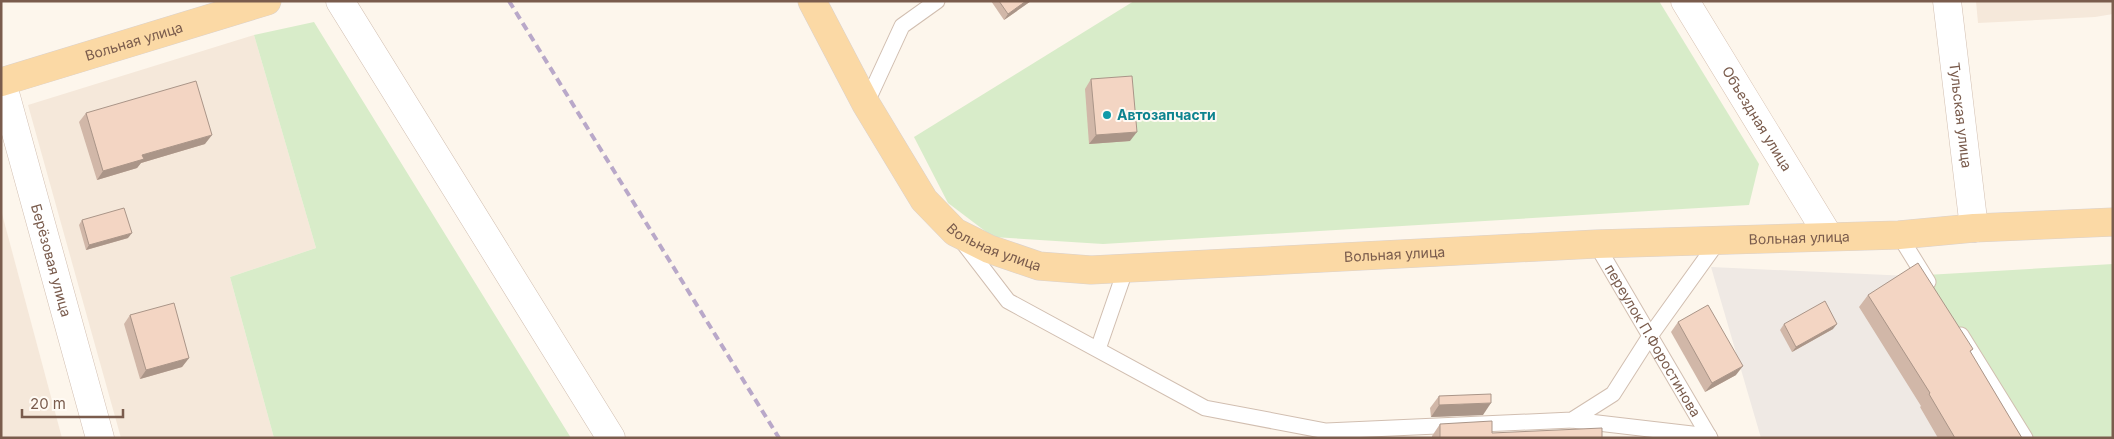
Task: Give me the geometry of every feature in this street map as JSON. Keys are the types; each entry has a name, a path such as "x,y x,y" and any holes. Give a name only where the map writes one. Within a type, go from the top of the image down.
{"main road":[{"name":"Вольная улица","path":"2,82 267,1"},
{"name":"Вольная улица","path":"812,1 866,104 924,200 955,232 989,249 1039,266 1091,270 1596,244 1899,234 1974,228 2113,222"}],"street":[{"path":"340,1 611,438"},
{"name":"Объездная улица","path":"1684,1 1828,236"},
{"name":"Тульская улица","path":"1947,1 1974,228"},
{"name":"Берёзовая улица","path":"2,82 100,438"}],"lane":[{"path":"866,104 902,26 937,1"},
{"path":"955,232 1008,301 1205,408 1326,431 1572,420 1710,437"},
{"path":"1899,234 1936,294"},
{"path":"1572,420 1613,394 1650,336 1719,240"},
{"name":"переулок П.Форостинова","path":"1596,244 1710,437"},
{"path":"1098,349 1126,268"},
{"path":"1952,319 2025,438"}],"shaded area":[{"path":"1976,1 2113,1 2113,14 2095,17 1978,23"},
{"path":"254,35 316,248 230,277 274,438 121,438 28,105"},
{"path":"1,210 62,438 1,438"},
{"path":"1711,267 1909,276 2005,438 1761,438"}],"green space":[{"path":"1134,1 1659,1 1759,164 1749,205 1103,244 993,237 948,203 914,137"},
{"path":"314,22 571,438 274,438 230,277 316,248 254,35"},
{"path":"2113,264 2113,438 2007,438 1909,276"}],"building":[{"path":"999,1 1026,1 1008,14"},
{"name":"Автозапчасти","path":"1132,76 1137,132 1096,135 1091,79"},
{"path":"196,81 212,135 142,155 144,159 103,171 86,113"},
{"path":"124,208 132,233 89,245 82,220"},
{"path":"1918,263 1973,349 1970,351 2022,438 1955,438 1930,393 1868,295"},
{"path":"1825,301 1837,324 1796,347 1784,324"},
{"path":"174,303 189,358 146,370 130,315"},
{"path":"1708,305 1743,366 1712,383 1678,322"},
{"path":"1491,394 1491,403 1439,405 1439,396"},
{"path":"1492,421 1492,433 1602,428 1602,438 1440,438 1440,424"}],"railway":[{"path":"509,1 779,438"}],"place":[{"name":"Автозапчасти","path":"1107,115"}]}
